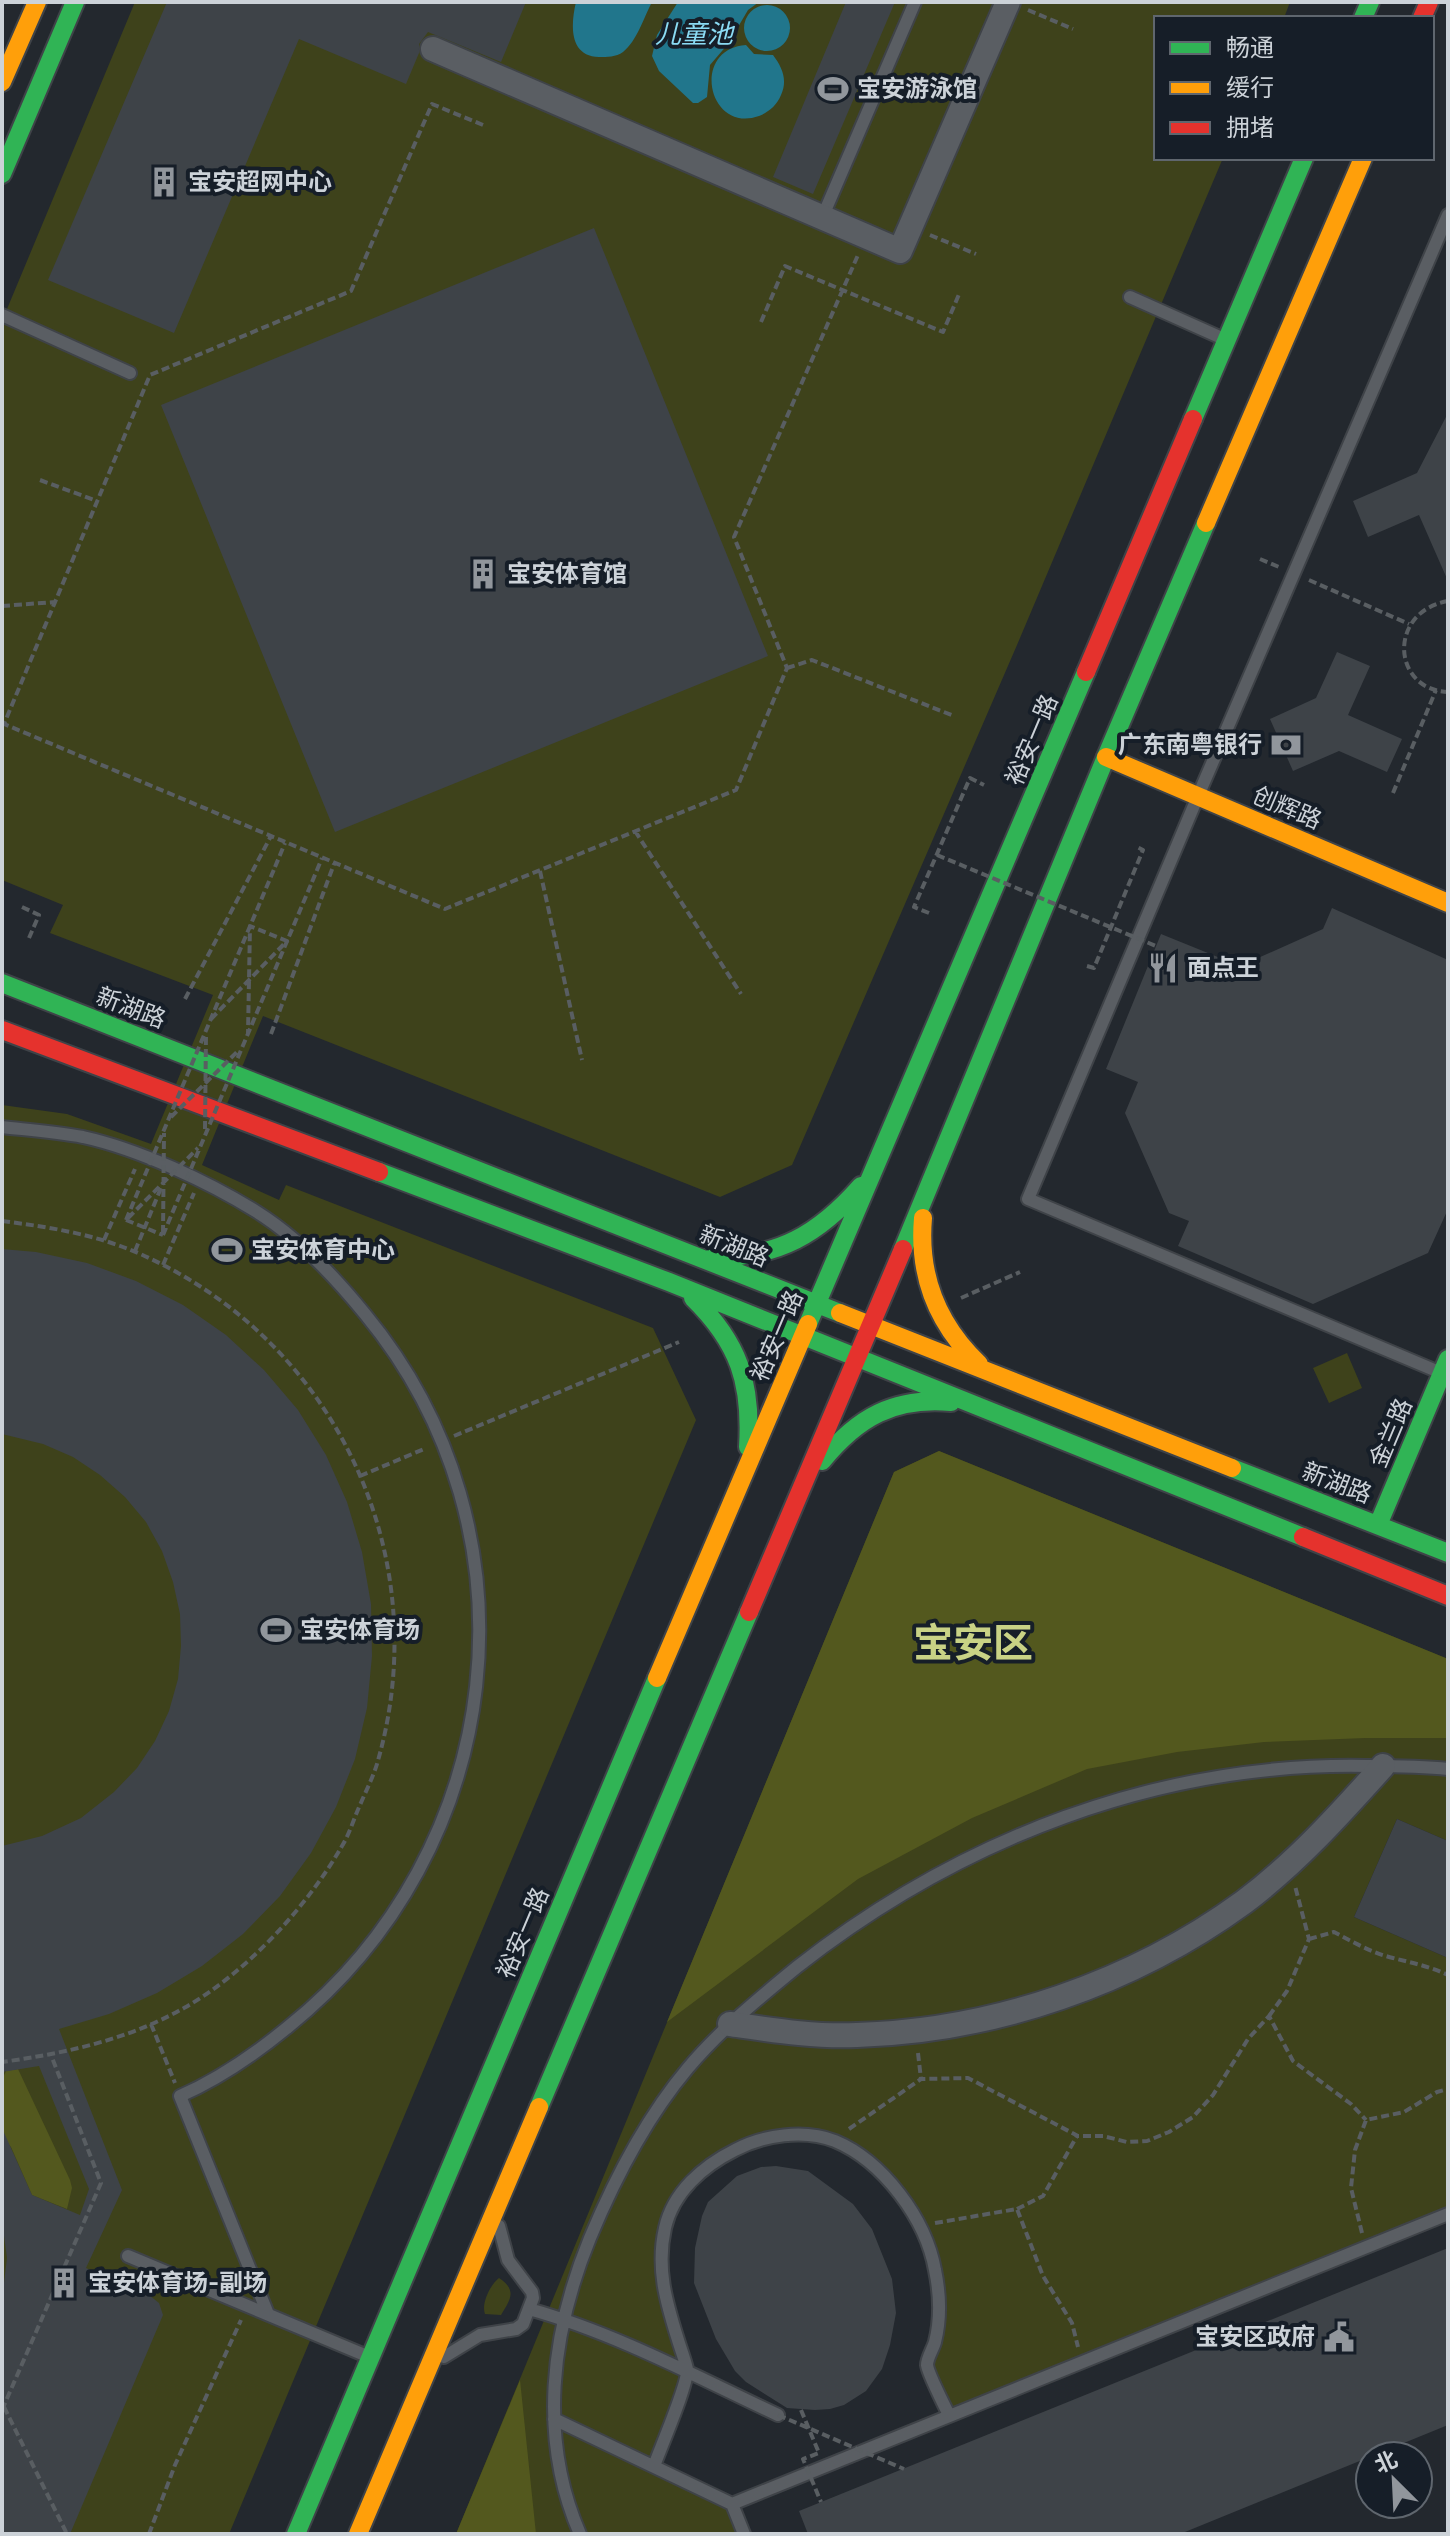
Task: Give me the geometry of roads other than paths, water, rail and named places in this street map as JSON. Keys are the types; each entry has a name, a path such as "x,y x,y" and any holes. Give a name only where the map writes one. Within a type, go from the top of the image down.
{"main road":[{"path":"2,82 37,2"},
{"path":"2,174 75,2"},
{"name":"裕安一路","path":"296,2534 746,1467 878,1164 1303,160"},
{"path":"358,2534 933,1179 1106,757 1362,160"},
{"name":"创辉路","path":"1106,757 1448,903"},
{"name":"新湖路","path":"2,983 1448,1553"},
{"path":"2,1030 669,1282 1448,1596"},
{"path":"680,1250 731,1259 749,1258 783,1248 825,1223 846,1204 878,1164"},
{"path":"933,1179 921,1232 921,1259 927,1286 951,1334 991,1374"},
{"path":"594,1254 608,1255 617,1248 619,1232 609,1222"},
{"path":"669,1282 712,1315 737,1352 749,1400 746,1467"},
{"name":"金兰路","path":"1378,1525 1441,1398 1445,1366"},
{"path":"798,1494 842,1437 878,1412 912,1401 939,1400 978,1407"}],"street":[{"path":"433,49 900,251 1015,5"},
{"path":"730,2024 797,2033 855,2036 915,2032 992,2018 1066,1997 1128,1970 1193,1935 1244,1902 1330,1825 1383,1766"}],"lane":[{"path":"822,218 915,2"},
{"path":"1445,1366 1028,1199 1448,215"},
{"path":"1130,297 1227,340"},
{"path":"2,315 130,373"},
{"path":"2,1127 84,1138 199,1180 259,1213 332,1274 393,1347 422,1396 442,1441 468,1522 480,1608 476,1695 458,1779 426,1860 381,1934 323,2000 255,2054 180,2096 268,2314"},
{"path":"580,2534 568,2505 557,2459 555,2371 563,2319 580,2263 625,2162 688,2068 730,2024 830,1942 883,1905 1001,1841 1071,1813 1140,1792 1204,1778 1300,1767 1448,1769"},
{"path":"654,2466 688,2372 661,2278 660,2252 666,2224 677,2199 692,2179 716,2159 743,2145 791,2135 833,2140 853,2152 907,2202 920,2225 929,2247 939,2296 939,2319 927,2365 949,2415"},
{"path":"426,2372 447,2354 480,2335 516,2329 523,2324 532,2292 508,2260 502,2244 497,2205"},
{"path":"732,2504 1448,2214"},
{"path":"128,2256 370,2358"},
{"path":"529,2309 563,2319 688,2372 778,2415"},
{"path":"554,2419 732,2504 744,2534"}],"water":[{"path":"576,2 652,2 628,47 617,55 599,57 589,55 577,45 573,28"},
{"name":"儿童池","path":"678,2 759,2 748,10 728,44 710,65 707,97 698,103 693,103 659,71 652,56 657,35"},
{"name":"儿童池","path":"767,5 783,12 790,28 783,44 767,51 751,44 744,28 751,12"},
{"name":"儿童池","path":"746,45 754,54 773,55 781,69 784,84 779,99 769,110 759,116 742,118 728,113 718,102 712,89 712,74 717,60 728,50"}],"place":[{"name":"宝安游泳馆","path":"833,89"},
{"name":"宝安超网中心","path":"164,182"},
{"name":"宝安体育馆","path":"483,574"},
{"name":"广东南粤银行","path":"1286,745"},
{"name":"面点王","path":"1163,968"},
{"name":"宝安体育中心","path":"227,1250"},
{"name":"宝安体育场","path":"276,1630"},
{"name":"宝安体育场-副场","path":"64,2283"},
{"name":"宝安区政府","path":"1339,2337"}],"district":[{"name":"宝安区","path":"973,1643"}]}
